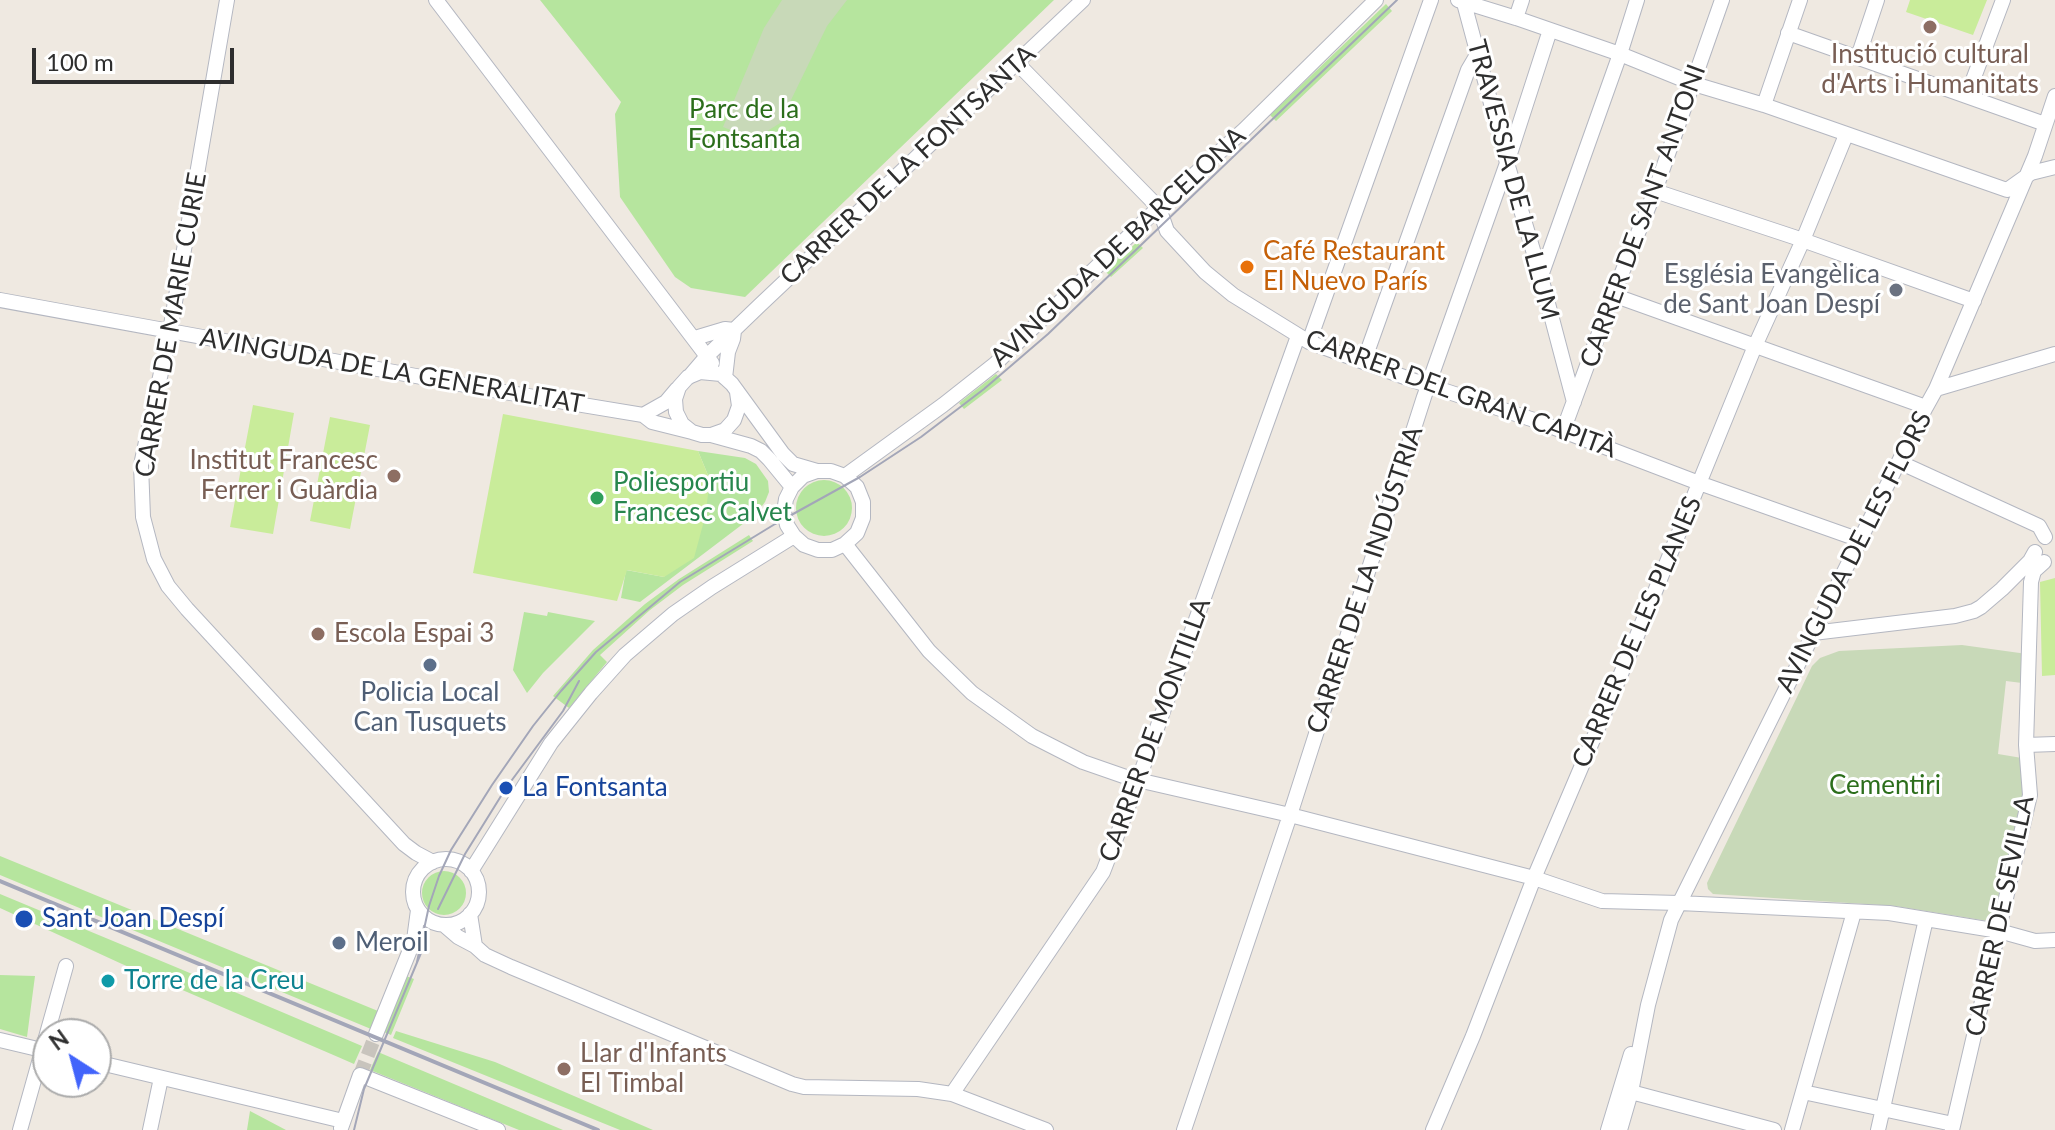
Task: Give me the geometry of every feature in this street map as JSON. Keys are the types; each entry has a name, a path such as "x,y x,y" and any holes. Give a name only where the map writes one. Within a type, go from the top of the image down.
{"street":[{"name":"CARRER DE MARIE CURIE","path":"227,0 170,331 141,465 143,517 154,559 168,586 187,609 404,844 433,862"},
{"path":"436,0 684,329 732,384 786,458 793,464 845,476 857,487 863,502 863,518 857,533 832,550 818,550 804,545 787,525 784,512 792,487 803,476 817,471"},
{"name":"CARRER DE LA FONTSANTA","path":"684,382 734,330 1083,0"},
{"name":"AVINGUDA DE BARCELONA","path":"845,476 995,364 1244,130 1376,0"},
{"name":"CARRER DE MONTILLA","path":"952,1094 1103,872 1431,0"},
{"path":"1516,18 1522,0"},
{"path":"1541,277 1637,0"},
{"name":"CARRER DE SANT ANTONI","path":"1563,431 1655,191 1722,0"},
{"path":"1764,105 1800,0"},
{"path":"1858,57 1877,0"},
{"path":"1967,96 2003,0"},
{"path":"1461,2 1516,18 1620,54 1694,84 1764,105 2007,190 2031,173 2055,167"},
{"name":"TRAVESSIA DE LA LLUM","path":"1461,2 1478,53 1574,402"},
{"name":"CARRER DE LA INDÚSTRIA","path":"1184,1130 1429,385 1550,30"},
{"path":"1788,33 2045,124"},
{"path":"1364,361 1468,70 1478,53"},
{"name":"CARRER DEL GRAN CAPITÀ","path":"1017,63 1159,208 1167,231 1205,272 1233,295 1304,339 1860,540"},
{"name":"AVINGUDA DE LES FLORS","path":"1620,1130 1671,920 1936,389 2035,156 2055,96"},
{"name":"CARRER DE LES PLANES","path":"1433,1130 1534,878 1846,135"},
{"path":"1655,191 1974,301"},
{"path":"1613,295 1926,407"},
{"name":"AVINGUDA DE LA GENERALITAT","path":"0,300 643,415 652,422 692,432"},
{"path":"695,338 725,329 734,330 723,376"},
{"path":"1936,389 2055,354"},
{"path":"643,415 666,402 684,382 700,372 723,376"},
{"path":"684,382 675,399 676,412 682,424 692,432 761,451 792,487"},
{"path":"711,435 725,430 734,420 739,406 737,392"},
{"path":"1899,462 2039,526 2052,536"},
{"path":"466,867 483,850 551,743 625,655 673,614 794,536"},
{"path":"1813,633 1974,611 2030,561 2045,558 2035,546 2039,540 2052,536"},
{"path":"845,544 929,651 972,693 1032,736 1083,762 1138,781 1290,815 1534,878 1602,901 1889,913 1999,931 2035,941 2055,940"},
{"name":"CARRER DE SEVILLA","path":"1952,1127 2030,795 2026,745 2031,582 2034,571 2045,558"},
{"path":"2026,745 2055,744"},
{"path":"414,940 442,925 454,924 470,914 478,897 478,888 466,867 446,860 433,862 420,871 413,886 418,910 426,919 442,925 485,955 511,967 792,1084 804,1087 918,1089 952,1094 1046,1130"},
{"path":"376,1034 414,940 418,910"},
{"path":"1792,1130 1854,912"},
{"path":"470,914 475,946"},
{"path":"1878,1130 1926,919"},
{"path":"52,1018 66,966"},
{"name":"AVINGUDA DE LES FLORS","path":"1608,1130 1648,1005"},
{"path":"0,1040 32,1047"},
{"path":"112,1066 341,1126 360,1075 498,1130"},
{"path":"150,1130 161,1078"},
{"path":"20,1130 32,1090"},
{"path":"1631,1092 1774,1130"},
{"path":"1803,1092 1952,1127"}],"green space":[{"name":"Parc de la Fontsanta","path":"540,0 1054,0 745,297 691,288 675,277 620,197 615,114 621,102"},
{"path":"782,0 847,0 827,26 791,100 785,120 756,140 723,127 764,28"},
{"path":"1910,0 1987,0 1973,35 1906,12"},
{"path":"1386,4 1392,11 1276,121 1270,115"},
{"path":"1137,242 1143,248 1111,277 1103,269"},
{"path":"996,374 1002,380 964,409 959,403"},
{"path":"253,405 294,413 273,534 230,527"},
{"name":"Poliesportiu Francesc Calvet","path":"503,414 698,451 710,480 705,517 694,558 664,577 627,570 617,601 473,573"},
{"path":"330,417 370,425 350,529 310,521"},
{"path":"698,451 745,458 756,464 768,481 769,492 765,502 756,514 640,602 621,598 626,570 664,577 710,480"},
{"path":"824,480 844,488 852,508 844,528 824,536 804,528 796,508 804,488"},
{"path":"749,535 753,541 683,585 600,655 607,662 569,708 553,696 593,650 645,604"},
{"path":"2055,578 2055,675 2042,676 2040,582"},
{"path":"524,612 547,616 548,612 595,621 527,693 513,670"},
{"name":"Cementiri","path":"1962,645 2027,654 2022,683 2006,681 1998,754 2022,758 2023,805 1994,922 1895,906 1713,894 1708,889 1707,883 1812,666 1820,658 1839,651"},
{"path":"0,856 378,1011 371,1029 0,875"},
{"path":"444,871 459,878 466,893 459,908 444,915 429,908 422,893 429,878"},
{"path":"0,894 362,1046 354,1064 0,908"},
{"path":"0,975 35,976 27,1037 0,1029"},
{"path":"406,976 414,979 391,1035 384,1032"},
{"path":"396,1031 495,1062 653,1130 620,1130 393,1038"},
{"path":"378,1052 563,1130 519,1130 370,1070"},
{"path":"250,1111 286,1130 247,1130"}],"tunnel":[{"path":"360,1075 376,1034"}],"tram line":[{"path":"417,962 429,906 451,850 533,726 596,652 680,582 860,477 921,437 984,389 1048,334 1397,0"},
{"path":"438,909 465,854 506,788 563,711 579,681"},
{"path":"354,1130 364,1089 421,953"}],"railway":[{"path":"0,881 598,1130"}],"place":[{"name":"Institució cultural d'Arts i Humanitats","path":"1930,27"},
{"name":"Café Restaurant El Nuevo París","path":"1247,267"},
{"name":"Església Evangèlica de Sant Joan Despí","path":"1896,290"},
{"name":"Institut Francesc Ferrer i Guàrdia","path":"394,476"},
{"name":"Poliesportiu Francesc Calvet","path":"597,498"},
{"name":"Escola Espai 3","path":"318,634"},
{"name":"Policia Local Can Tusquets","path":"430,665"},
{"name":"La Fontsanta","path":"506,788"},
{"name":"Sant Joan Despí","path":"24,919"},
{"name":"Meroil","path":"339,943"},
{"name":"Torre de la Creu","path":"108,981"},
{"name":"Llar d'Infants El Timbal","path":"564,1069"}]}
